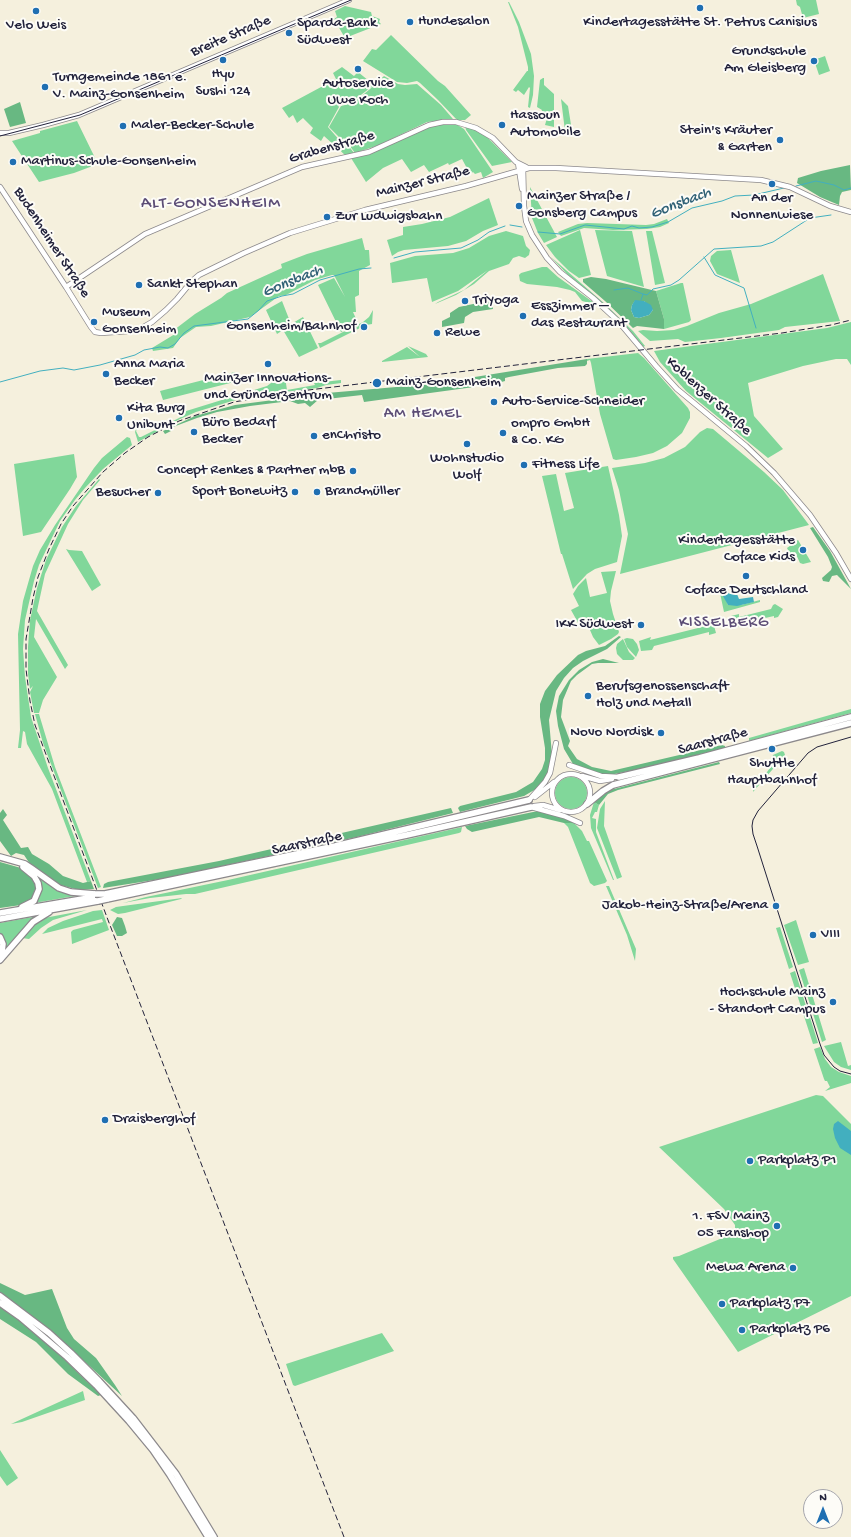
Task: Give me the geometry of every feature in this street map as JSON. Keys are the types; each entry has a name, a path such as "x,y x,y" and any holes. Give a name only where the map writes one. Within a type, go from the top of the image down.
{"highway":[{"name":"Saarstraße","path":"619,777 699,758 851,717"},
{"name":"Saarstraße","path":"587,804 613,785 851,723"},
{"name":"Saarstraße","path":"460,820 529,800"},
{"name":"Saarstraße","path":"96,897 106,897 335,846 531,807"},
{"path":"0,857 32,868 59,888 96,897"},
{"path":"0,860 15,863 26,868 34,876 39,886 39,892 34,901 13,911"},
{"path":"0,918 55,909 96,897"},
{"path":"0,913 96,897"},
{"path":"0,960 33,922 55,909"},
{"path":"0,937 3,944 0,956"},
{"path":"0,1296 49,1333 71,1353 133,1418 176,1474 214,1537"},
{"path":"0,1303 25,1321 68,1357 129,1421 153,1450 208,1537"}],"main road":[{"name":"Breite Straße","path":"0,134 9,133 79,114 348,0"},
{"name":"Grabenstraße","path":"66,287 149,233 302,167 369,152 429,125 443,122 456,122 476,128 492,138 521,168"},
{"name":"Mainzer Straße","path":"95,332 124,332 140,329 152,322 166,310 192,281 201,274 290,233 365,210 466,186 521,168 554,168 761,180 786,185 834,208 851,212"},
{"name":"Koblenzer Straße","path":"521,168 524,214 528,227 547,258 560,272 593,298 618,321 677,389 746,446 774,473 816,524 851,579"},
{"name":"Budenheimer Straße","path":"0,187 95,332"},
{"path":"529,800 545,782 550,773 556,743"},
{"path":"569,765 601,776 619,777"},
{"path":"573,774 580,776 586,781 589,787 590,796 587,804 582,809 575,812 564,811 557,806 553,799 552,790 556,781 567,775 573,774"},
{"name":"Saarstraße","path":"580,776 600,781 619,777"},
{"name":"Saarstraße","path":"529,800 556,781"},
{"name":"Saarstraße","path":"531,807 543,805 564,811"},
{"path":"531,807 564,816 580,823"}],"green space":[{"path":"796,0 816,0 819,14 803,18"},
{"path":"508,2 519,22 531,54 534,76 533,95 530,108 528,107 530,88 529,87 524,95 518,90 516,92 513,90 528,71 528,67 518,27"},
{"path":"345,6 371,12 372,16 380,19 379,22 381,24 345,38 334,19 337,17 335,11"},
{"path":"391,35 445,86 471,115 465,120 457,120 417,81 407,83 397,82 363,61 372,49 376,50"},
{"path":"825,56 830,71 819,75 814,60"},
{"path":"342,67 354,76 358,72 374,85 353,101 339,106 335,101 339,107 328,127 341,142 344,140 354,153 345,155 324,136 321,141 310,133 313,128 303,118 297,123 293,115 289,118 282,108 336,79 333,73"},
{"path":"384,76 398,84 417,84 441,105 453,119 427,122 379,145 355,153 344,138 342,140 329,127 341,106 353,103"},
{"path":"543,78 544,85 554,94 554,127 545,125 547,118 540,117 542,110 537,107 540,80"},
{"path":"561,99 568,106 572,131 565,131"},
{"path":"20,102 26,123 10,127 4,109"},
{"path":"77,121 98,164 74,173 39,182 12,141 40,133 40,131"},
{"path":"442,124 456,124 464,129 493,172 483,178 481,172 475,174 473,172 470,174 462,159 449,165 448,163 429,172 424,165 411,172 402,159 383,168 366,182 351,158 364,155 428,127"},
{"path":"465,126 472,128 487,137 512,162 492,166 466,130"},
{"path":"850,165 851,190 842,192 839,205 820,197 797,183 798,178 821,171"},
{"path":"530,187 557,237 544,243 532,218"},
{"path":"489,198 498,225 483,231 466,241 448,246 404,250 392,256 387,240 403,235 403,227 450,217"},
{"path":"667,219 669,223 660,227 647,229 613,230 584,228 561,236 558,232 578,224 646,225 654,224"},
{"path":"580,230 591,275 579,278 569,271 555,257 546,245"},
{"path":"595,230 632,231 644,287 607,276"},
{"path":"506,231 523,236 526,246 530,250 529,255 525,258 519,256 513,258 509,264 489,271 474,284 456,295 435,304 464,290 488,270 458,291 432,302 427,278 392,283 390,263 415,256 453,253 469,248 489,236"},
{"path":"646,231 652,231 665,283 655,285"},
{"path":"362,238 365,250 369,250 370,265 359,271 359,295 355,297 356,312 353,312 358,323 341,332 318,285 334,278 345,297 334,275 332,275 315,280 286,295 279,296 250,317 211,326 196,327 180,338 173,348 153,351 152,348 175,334 174,330 227,293 282,268 281,264 307,254"},
{"path":"731,250 740,283 717,274 710,261 711,256 717,251"},
{"path":"551,257 605,304 633,331 645,346 643,347 618,317 567,274"},
{"path":"547,267 558,277 597,305 582,301 575,292 570,290 527,284 520,281 519,275 521,273"},
{"path":"823,274 840,321 785,327 779,330 685,342 678,339 650,341 638,331 674,330 687,326 719,313 751,304"},
{"path":"591,277 606,279 656,291 664,319 664,329 637,326 633,328 583,282 583,279","holes":["635,301 644,301 653,310 649,315 639,318 634,317 631,310 632,305"]},
{"path":"683,283 691,320 689,322 664,329 664,319 656,291"},
{"path":"492,300 493,309 473,312 465,317 464,323 442,327 442,321 450,317 450,313 459,307"},
{"path":"282,301 291,324 303,317 318,348 299,357 283,330 277,334 266,310"},
{"path":"373,310 372,324 366,325 320,348 318,343 321,343 363,322 369,317"},
{"path":"851,322 851,365 847,359 836,359 803,366 748,383 754,416 783,449 768,458 686,391 660,362 654,351 827,328"},
{"path":"408,346 426,354 428,357 382,362 407,347 420,357"},
{"path":"638,353 688,408 690,418 682,433 667,446 653,453 616,460 613,459 600,414 591,363 590,360 587,361 587,359"},
{"path":"587,359 587,364 585,366 558,368 509,377 505,378 505,381 491,385 490,382 476,384 474,387 364,402 362,395 318,400 310,407 305,403 298,404 290,401 250,406 217,412 197,418 173,427 173,430 165,434 163,431 195,416 235,405 327,393 431,384"},
{"path":"235,372 238,381 163,400 160,391"},
{"path":"283,374 285,376 286,374 287,390 315,385 314,383 341,380 341,383 317,388 260,395 232,401 196,412 138,442 135,432 136,429 139,437 141,437 181,417 183,412 267,386"},
{"path":"707,428 713,429 783,490 809,525 620,574 628,534 619,490 612,468 645,463 664,458 685,447 700,432"},
{"path":"127,437 130,438 132,445 103,469 85,488 60,521 39,565 25,620 23,649 25,677 31,717 48,768 91,881 87,882 52,789 27,744 25,732 23,731 21,748 18,748 20,730 18,634 23,601 33,566 40,550 55,525 94,468 102,458"},
{"path":"74,454 77,477 70,489 41,532 23,536 14,464"},
{"path":"608,466 622,536 617,562 595,569 587,574 573,589 561,554 542,476 556,474 564,511 574,508 565,473"},
{"path":"99,479 100,480 83,500 68,524 45,574 37,611 68,665 65,669 36,619 34,637 57,677 43,700 39,713 34,713 30,692 33,686 30,689 28,674 28,647 30,620 37,588 46,560 62,527 76,506"},
{"path":"813,527 830,551 851,589 837,575 832,576 829,582 823,581 822,578 831,570 832,567 828,557 810,528"},
{"path":"798,540 811,562 803,564 800,563 795,552 790,554 787,548"},
{"path":"66,549 82,551 101,585 92,591"},
{"path":"616,571 610,601 619,632 611,639 599,645 593,637 587,623 581,628 571,610 579,606 573,594 586,578 590,597 607,593 601,572"},
{"path":"720,593 724,595 728,605 741,605 760,600 760,602 724,612"},
{"path":"775,604 783,609 778,617 774,618 774,616 743,623 741,626 734,628 731,616 739,614 739,617 771,609"},
{"path":"707,622 713,622 716,633 709,635 709,632 654,646 652,650 641,651 639,641 651,637 650,640 706,626"},
{"path":"619,636 621,637 607,649 583,661 573,668 564,678 556,691 549,720 552,755 548,773 536,789 524,796 460,812 458,808 460,806 516,792 533,782 542,769 545,760 540,704 545,691 557,675 578,655 586,651 605,646"},
{"path":"623,639 629,652 635,658 633,660 623,660 617,654 617,644"},
{"path":"624,639 633,639 637,644 639,650 636,657 627,647"},
{"path":"603,659 619,663 592,664 571,681 563,700 561,717 570,741 568,746 577,759 592,767 611,771 722,745 725,746 725,748 610,775 600,774 573,764 564,749 558,726 556,711 559,696 569,680 579,670 592,662"},
{"path":"851,709 851,713 749,741 749,738"},
{"path":"35,714 39,714 55,767 101,887 98,888 43,743"},
{"path":"782,751 785,755 753,792 756,776 764,775 770,768 773,755"},
{"path":"719,762 720,764 618,790 608,794 599,805 594,802 610,790"},
{"path":"568,777 574,777 584,784 587,793 586,799 580,806 574,809 568,809 558,802 555,796 555,790 562,780"},
{"path":"605,801 604,826 622,877 617,879 597,828 600,809"},
{"path":"594,802 599,805 597,812 595,812 592,818 596,819 596,832 614,880 591,828 590,815"},
{"path":"451,808 453,813 357,837 167,878 103,888 104,884 108,882 219,861"},
{"path":"3,809 7,815 3,820 21,848 28,847 32,854 49,864 63,876 83,883 91,881 94,889 79,890 60,885 30,864 24,855 16,853 11,856 0,841 0,813"},
{"path":"538,811 560,816 574,823 564,823 539,817 472,832 465,826"},
{"path":"564,823 574,823 582,831 587,841 589,841 607,881 605,883 594,886 590,883 568,827"},
{"path":"462,827 461,832 459,833 195,894 150,898 123,903 146,897"},
{"path":"0,862 21,868 30,874 35,881 37,889 35,896 29,902 21,905 0,908"},
{"path":"36,873 61,891 75,896 34,903 39,898 41,892 41,885"},
{"path":"606,886 609,886 636,949 635,961 627,935"},
{"path":"182,898 125,913 118,914 110,910 116,907"},
{"path":"87,910 53,920 29,939 22,938 34,925 44,918"},
{"path":"102,910 109,930 72,944 71,932 73,930 103,922 102,919 42,934 48,928 63,921 93,911"},
{"path":"38,916 28,924 5,952 0,933 0,923"},
{"path":"117,917 122,918 127,933 122,936 117,936 112,925"},
{"path":"796,920 809,962 798,965 784,925"},
{"path":"780,927 793,967 789,969 776,928"},
{"path":"804,968 826,1040 822,1042 799,970"},
{"path":"795,971 806,1006 806,1009 802,1010 790,973"},
{"path":"808,1011 818,1043 813,1044 803,1013"},
{"path":"841,1042 848,1066 851,1065 851,1070 841,1067 834,1062 824,1046"},
{"path":"820,1047 825,1059 831,1067 839,1072 851,1076 851,1083 825,1091 830,1087 824,1079 814,1049"},
{"path":"816,1095 823,1096 851,1124 851,1296 738,1352 673,1259 673,1257 679,1256 732,1234 735,1229 735,1225 724,1209 659,1147"},
{"path":"0,1283 25,1295 52,1289 67,1328 74,1339 96,1358 122,1396 58,1337 0,1292"},
{"path":"0,1306 39,1335 101,1395 98,1396 68,1374 36,1342 0,1319"},
{"path":"382,1333 394,1351 295,1386 293,1385 286,1364"},
{"path":"83,1391 85,1400 22,1422 11,1424"},
{"path":"0,1450 18,1478 7,1486 0,1476"}],"water":[{"path":"635,300 644,301 651,305 653,310 649,315 639,318 634,317 631,310"},
{"path":"719,589 723,589 730,594 737,594 739,599 753,597 754,602 737,606 728,605"},
{"path":"838,1121 851,1131 851,1155 840,1148 835,1138 833,1129 834,1124"}],"waterway":[{"name":"Gonsbach","path":"796,186 816,181 834,185 844,190 851,188"},
{"name":"Gonsbach","path":"538,232 560,234 585,225 624,229 632,226 639,228 652,227 668,222 692,208 722,201 735,196 754,195 784,188"},
{"path":"641,300 643,294 647,295 653,289 671,285 679,280 714,249 761,246 773,242 810,218 831,215"},
{"name":"Gonsbach","path":"510,225 522,227"},
{"name":"Gonsbach","path":"394,258 415,252 461,248 478,240 489,232 505,226"},
{"path":"704,257 715,275 744,288 756,328"},
{"name":"Gonsbach","path":"0,382 40,371 63,368 74,370 100,365 135,355 144,350 160,347 168,348 175,344 184,333 194,326 248,319 267,301 293,294 320,280 359,269 371,268"},
{"path":"614,290 628,288 643,294"}],"tram line":[{"path":"0,136 80,115 351,0"},
{"path":"851,737 817,747 808,753 758,811 753,820 752,826 753,834 824,1055 834,1067 840,1071 851,1074"}],"railway":[{"path":"344,1537 35,725 26,669 26,639 38,577 49,549 61,524 73,506 103,472 125,453 148,437 179,421 234,402 292,392 782,333 831,325 851,320"}],"place":[{"name":"Kindertagesstätte St. Petrus Canisius","path":"700,8"},
{"name":"Velo Weis","path":"36,11"},
{"name":"Hundesalon","path":"410,22"},
{"name":"Sparda-Bank Südwest","path":"289,33"},
{"name":"Hyu Sushi 124","path":"223,60"},
{"name":"Grundschule Am Gleisberg","path":"814,61"},
{"name":"Autoservice Uwe Koch","path":"358,69"},
{"name":"Turngemeinde 1861 e. V. Mainz-Gonsenheim","path":"45,87"},
{"name":"Hassoun Automobile","path":"502,125"},
{"name":"Maler-Becker-Schule","path":"123,126"},
{"name":"Stein's Kräuter & Garten","path":"780,140"},
{"name":"Martinus-Schule-Gonsenheim","path":"13,162"},
{"name":"An der Nonnenwiese","path":"772,184"},
{"name":"Mainzer Straße / Gonsberg Campus","path":"519,206"},
{"name":"Zur Ludwigsbahn","path":"327,217"},
{"name":"Sankt Stephan","path":"139,285"},
{"name":"TriYoga","path":"465,301"},
{"name":"Esszimmer – das Restaurant","path":"523,316"},
{"name":"Museum Gonsenheim","path":"94,322"},
{"name":"Gonsenheim/Bahnhof","path":"364,327"},
{"name":"Rewe","path":"437,333"},
{"name":"Mainzer Innovations- und Gründerzentrum","path":"268,364"},
{"name":"Anna Maria Becker","path":"106,374"},
{"name":"Mainz-Gonsenheim","path":"377,383"},
{"name":"Auto-Service-Schneider","path":"494,402"},
{"name":"Kita Burg Unibunt","path":"119,418"},
{"name":"Büro Bedarf Becker","path":"194,432"},
{"name":"ompro GmbH & Co. KG","path":"503,433"},
{"name":"enChristo","path":"314,436"},
{"name":"Wohnstudio Wolf","path":"467,444"},
{"name":"Fitness Life","path":"524,465"},
{"name":"Concept Renkes & Partner mbB","path":"353,471"},
{"name":"Sport Bonewitz","path":"295,492"},
{"name":"Brandmüller","path":"317,492"},
{"name":"Besucher","path":"158,493"},
{"name":"Kindertagesstätte Coface Kids","path":"803,550"},
{"name":"Coface Deutschland","path":"746,576"},
{"name":"IKK Südwest","path":"641,625"},
{"name":"Berufsgenossenschaft Holz und Metall","path":"588,696"},
{"name":"Novo Nordisk","path":"661,733"},
{"name":"Shuttle Hauptbahnhof","path":"772,749"},
{"name":"Jakob-Heinz-Straße/Arena","path":"776,906"},
{"name":"VIII","path":"813,935"},
{"name":"Hochschule Mainz - Standort Campus","path":"833,1002"},
{"name":"Draisberghof","path":"105,1120"},
{"name":"Parkplatz P1","path":"750,1161"},
{"name":"1. FSV Mainz 05 Fanshop","path":"777,1226"},
{"name":"Mewa Arena","path":"793,1268"},
{"name":"Parkplatz P7","path":"722,1304"},
{"name":"Parkplatz P6","path":"742,1330"}],"district":[{"name":"ALT-GONSENHEIM","path":"211,204"},
{"name":"AM HEMEL","path":"423,415"},
{"name":"KISSELBERG","path":"724,624"}]}
